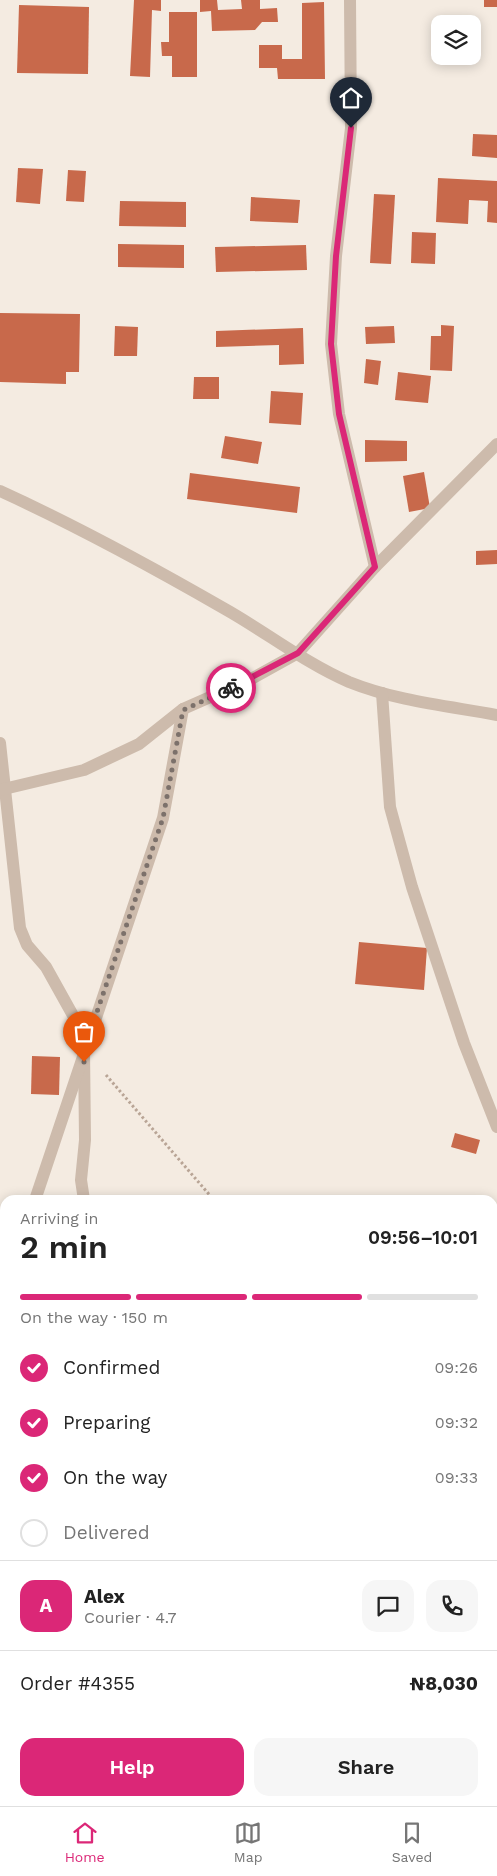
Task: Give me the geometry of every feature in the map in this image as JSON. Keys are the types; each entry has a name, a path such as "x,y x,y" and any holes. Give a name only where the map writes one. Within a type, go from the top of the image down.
{"street":[{"path":"350,0 351,128 336,256 331,344 339,414 375,567"},
{"path":"2,790 84,770 140,744 183,710 251,679 298,653 375,567 497,444"},
{"path":"0,491 71,524 226,609 350,682 408,700 497,715"},
{"path":"382,693 390,808 412,887 464,1044 497,1127"},
{"path":"37,1195 163,818 183,710"},
{"path":"0,743 2,790 20,928 27,945 46,967 80,1028 84,1050 85,1140 82,1180 84,1195"}],"path":[{"path":"84,1050 210,1195"}],"building":[{"path":"134,0 161,0 161,11 152,10 150,77 130,76"},
{"path":"200,0 217,0 218,10 242,9 241,0 260,0 260,9 277,8 278,22 262,22 255,30 212,31 211,11 200,12"},
{"path":"484,0 497,0 497,7 484,7"},
{"path":"324,2 325,79 278,79 277,68 259,68 259,45 282,45 282,59 302,59 302,3"},
{"path":"19,5 89,7 88,74 17,73"},
{"path":"169,12 197,12 197,77 172,77 172,56 162,56 161,42 169,42"},
{"path":"473,134 497,135 497,158 472,156"},
{"path":"18,168 43,169 40,204 16,202"},
{"path":"68,170 86,171 84,202 66,201"},
{"path":"438,178 497,181 497,223 487,222 488,201 469,200 468,224 436,222"},
{"path":"374,194 395,195 391,264 370,263"},
{"path":"251,197 300,200 298,223 250,221"},
{"path":"120,201 186,202 186,227 119,226"},
{"path":"412,232 436,233 435,264 411,263"},
{"path":"118,244 184,245 184,268 118,267"},
{"path":"306,245 307,270 216,272 215,247"},
{"path":"0,313 80,314 79,372 66,372 66,384 0,382"},
{"path":"441,325 454,326 452,371 430,370 431,336 441,336"},
{"path":"115,326 138,327 137,356 114,356"},
{"path":"394,326 395,343 366,344 365,327"},
{"path":"303,328 304,364 279,365 279,345 216,347 216,331"},
{"path":"366,359 381,361 378,385 364,383"},
{"path":"398,372 431,376 428,403 395,400"},
{"path":"194,377 219,377 219,399 193,399"},
{"path":"271,391 303,393 301,425 269,423"},
{"path":"225,436 262,442 258,464 221,458"},
{"path":"365,440 407,441 407,461 365,462"},
{"path":"424,472 430,508 409,512 403,476"},
{"path":"190,473 300,487 297,513 187,499"},
{"path":"497,550 497,564 476,565 476,551"},
{"path":"359,942 427,948 424,990 355,984"},
{"path":"32,1056 60,1057 59,1095 31,1094"},
{"path":"455,1133 480,1140 476,1154 451,1147"}],"way so far":[{"path":"84,1062 84,1050 163,818 176,738 183,710 231,688"}],"route":[{"path":"231,688 298,653 375,567 339,414 331,344 336,256 351,128"}]}
